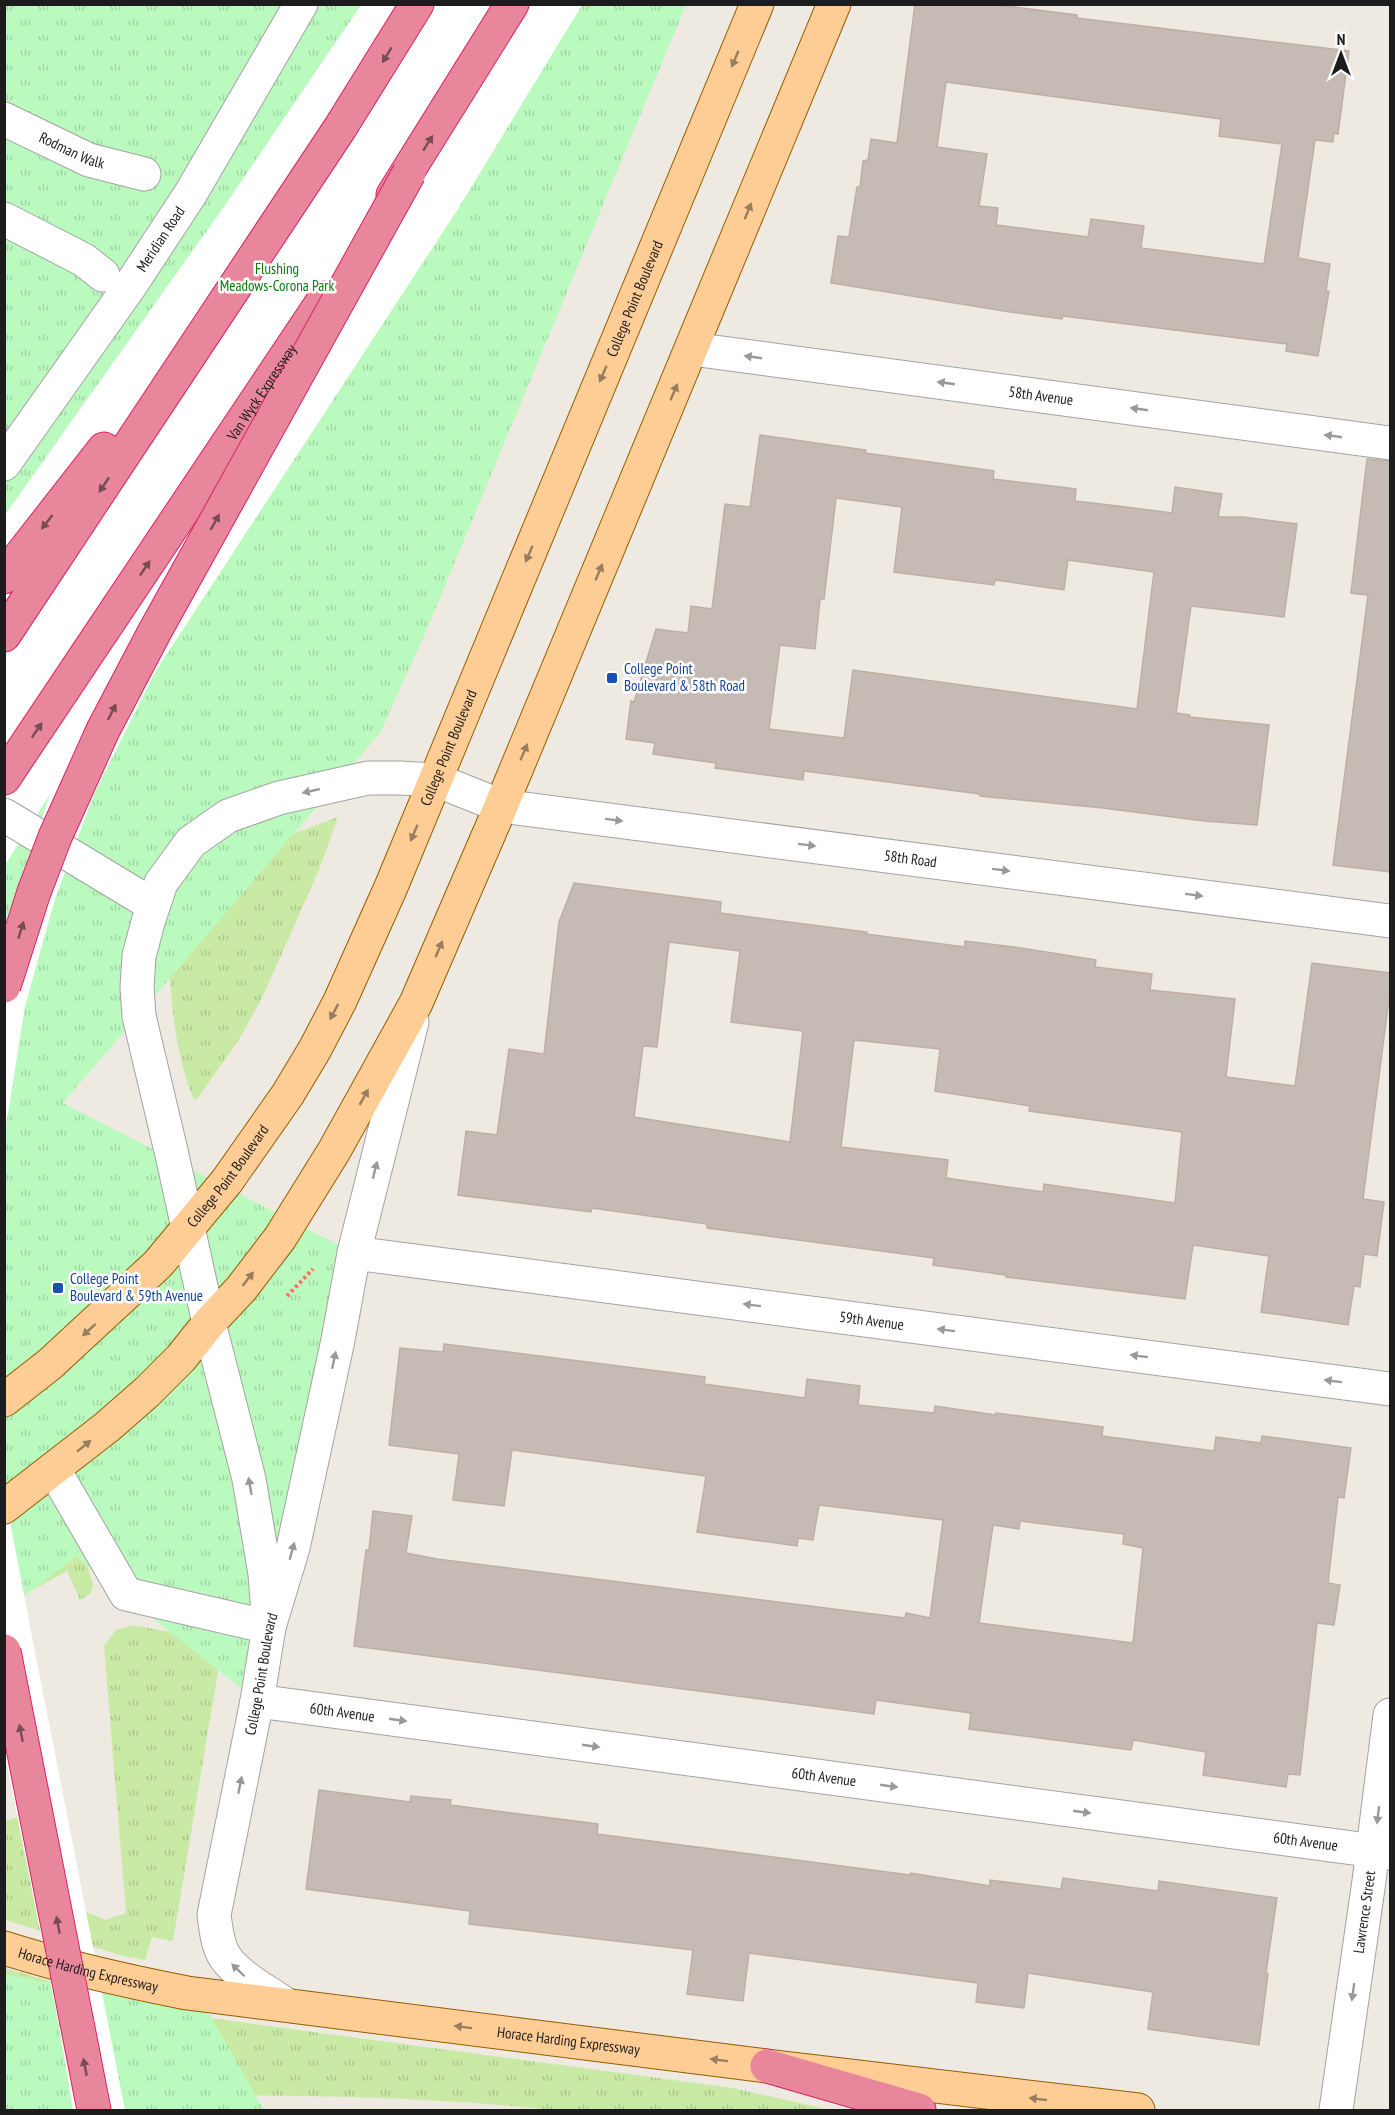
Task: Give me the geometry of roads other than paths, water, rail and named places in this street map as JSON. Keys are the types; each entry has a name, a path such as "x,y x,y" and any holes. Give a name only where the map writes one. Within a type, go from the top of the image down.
{"highway":[{"path":"4,635 376,73 417,4"},
{"name":"Van Wyck Expressway","path":"4,778 409,173 513,4"},
{"path":"4,986 38,881 103,730 155,631 409,173"},
{"path":"4,577 264,244"},
{"path":"4,1651 94,2110"},
{"path":"767,2066 919,2110"}],"main road":[{"name":"College Point Boulevard","path":"4,1400 51,1364 158,1264 227,1181 260,1135 315,1049 366,945 436,780 757,4"},
{"name":"College Point Boulevard","path":"4,1508 54,1470 147,1392 181,1358 240,1289 280,1238 334,1151 416,1003 501,806 834,4"},
{"name":"Horace Harding Expressway","path":"4,1948 118,1980 186,1993 1138,2110"}],"street":[{"name":"Meridian Road","path":"4,464 130,286 191,194 301,4"},
{"name":"Rodman Walk","path":"4,119 89,160 144,174"},
{"path":"4,219 84,260 104,275"},
{"name":"58th Avenue","path":"692,349 1390,443"},
{"path":"54,1470 126,1594 268,1627 265,1574 249,1479 209,1323 139,1016 137,987 139,956 161,883 191,842 228,816 279,798 368,778 436,780"},
{"name":"58th Road","path":"436,780 501,806 1390,921"},
{"path":"4,815 153,905"},
{"name":"College Point Boulevard","path":"285,2004 242,1974 224,1956 217,1935 214,1915 257,1701 268,1627 293,1548 338,1340 354,1253 416,1003"},
{"name":"59th Avenue","path":"354,1253 1390,1389"},
{"name":"60th Avenue","path":"257,1701 1382,1852"},
{"name":"Lawrence Street","path":"1336,2110 1382,1852 1390,1715"}],"place":[{"name":"College Point Boulevard & 58th Road","path":"612,678"},
{"name":"College Point Boulevard & 59th Avenue","path":"58,1288"}],"park label":[{"name":"Flushing Meadows-Corona Park","path":"277,278"}]}
